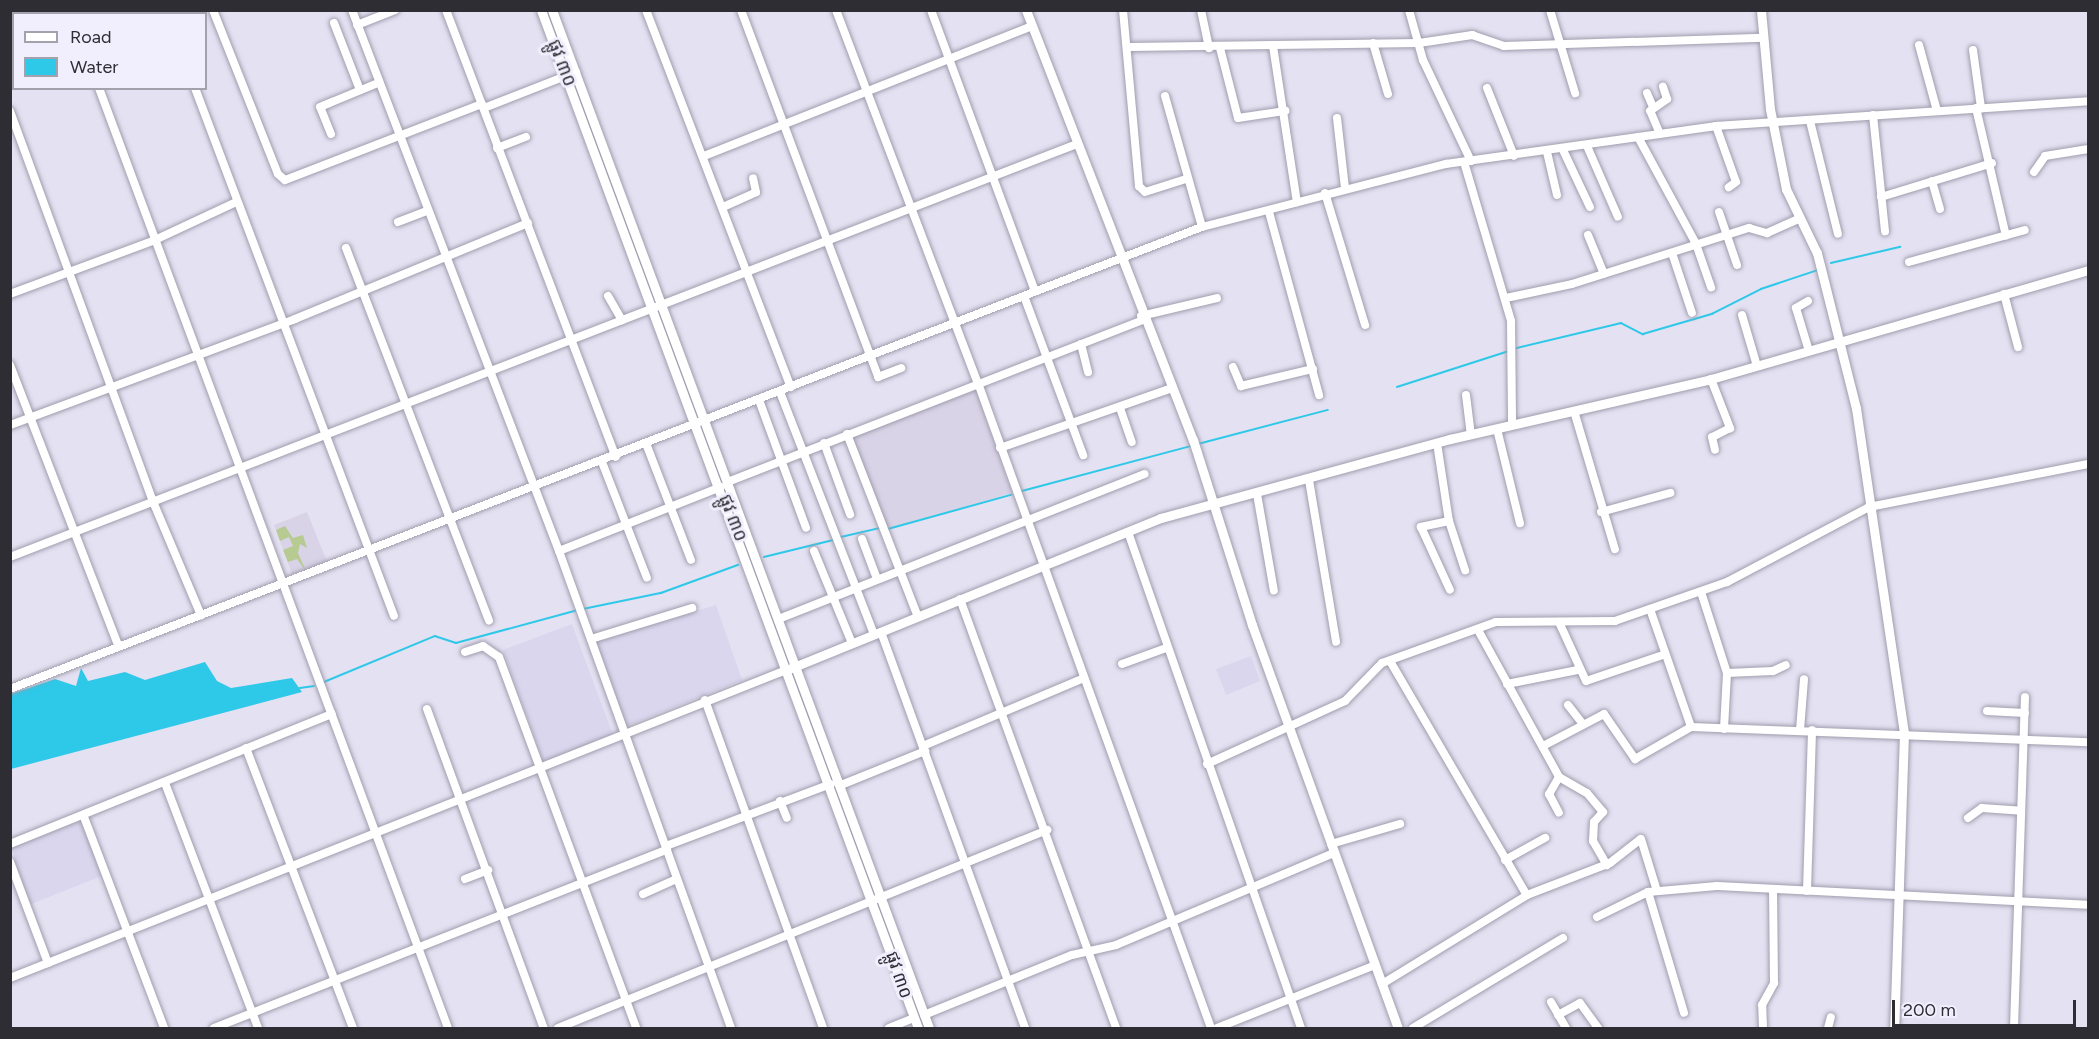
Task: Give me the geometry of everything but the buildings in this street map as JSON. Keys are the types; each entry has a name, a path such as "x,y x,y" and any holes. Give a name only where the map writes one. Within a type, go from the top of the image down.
{"street":[{"path":"213,10 278,174 285,180 571,74"},
{"path":"352,10 397,138 559,550 731,1029"},
{"path":"357,25 395,10"},
{"path":"446,10 616,457"},
{"name":"ផ្លូវ ៣០","path":"541,10 571,74"},
{"name":"ផ្លូវ ៣០","path":"552,10 571,74 658,306 697,425 841,785 919,1017 929,1029"},
{"path":"646,10 791,387"},
{"path":"741,10 830,239 878,377 901,368"},
{"path":"836,10 909,208 978,383 1024,518 1211,1029"},
{"path":"931,10 952,61 990,176 1035,291"},
{"path":"1026,10 1142,318 1193,440 1213,505 1290,727 1398,1029"},
{"path":"1123,10 1129,47 1139,186 1145,192 1186,179"},
{"path":"1201,10 1209,48"},
{"path":"1408,10 1419,43 1468,161 1506,298 1514,351 1512,425"},
{"path":"1550,10 1556,42 1575,93"},
{"path":"1761,10 1772,119 1786,189 1817,253 1837,343 1856,408 1904,733 1894,1029"},
{"path":"334,23 360,90"},
{"path":"704,156 952,61 1032,26"},
{"path":"1129,47 1220,48 1419,43 1472,35 1498,45 1763,38"},
{"path":"1373,43 1388,94"},
{"path":"1919,45 1936,111"},
{"path":"1273,46 1285,111 1287,157 1298,202"},
{"path":"1220,48 1238,118 1285,111"},
{"path":"1973,50 1978,108 1992,163 2006,236"},
{"path":"331,134 320,107 378,83"},
{"path":"1660,134 1650,111 1667,99 1663,87"},
{"path":"1487,88 1514,156"},
{"path":"100,90 378,832 448,1029"},
{"path":"196,90 236,202 327,435 394,616"},
{"path":"1647,93 1653,107"},
{"path":"1165,96 1181,141 1186,179 1202,227"},
{"path":"10,689 451,522 1202,227 1269,212 1345,188 1468,161 1563,150 1638,137 1772,119 1810,121 2088,101"},
{"path":"10,111 154,504 201,615"},
{"path":"1873,115 1882,168 1881,197 1885,231"},
{"path":"1337,118 1345,188"},
{"path":"1810,121 1838,234"},
{"path":"1716,126 1736,182 1729,187"},
{"path":"497,148 526,137"},
{"path":"1638,137 1695,244 1711,287"},
{"path":"10,557 243,471 327,435 490,375 622,320 1077,144"},
{"path":"1587,146 1618,217"},
{"path":"2034,172 2044,156 2088,149"},
{"path":"1563,150 1590,207"},
{"path":"1547,152 1557,195"},
{"path":"1881,197 1992,163"},
{"path":"723,207 756,192 753,178"},
{"path":"1932,181 1940,209"},
{"path":"1325,194 1365,325"},
{"path":"10,294 155,240 236,202"},
{"path":"398,222 426,211"},
{"path":"1269,212 1319,396"},
{"path":"1719,212 1737,265"},
{"path":"1506,298 1604,274 1695,244 1753,228 1767,233 1799,219"},
{"path":"10,425 111,387 197,351 365,291 443,255 528,223"},
{"path":"1909,262 2025,230"},
{"path":"1588,235 1604,274"},
{"path":"346,248 365,291 489,620"},
{"path":"1672,253 1692,312"},
{"path":"10,978 1128,532 1213,505 1471,434 1712,379 2088,270"},
{"path":"2004,294 2018,347"},
{"path":"608,296 622,320"},
{"path":"1024,296 1049,357 1083,455"},
{"path":"730,482 805,450 1049,357 1142,318 1217,298"},
{"path":"1808,302 1796,308 1809,351"},
{"name":"ផ្លូវ ៣០","path":"658,306 707,421 781,618 831,784 879,901"},
{"path":"1742,315 1757,366"},
{"path":"1081,344 1088,372"},
{"path":"10,365 71,533 119,647"},
{"path":"1233,367 1241,386 1313,369"},
{"path":"1712,379 1730,428 1712,437 1715,450"},
{"path":"1000,448 1072,425 1172,388"},
{"path":"780,392 805,450 855,589 878,633 924,748 1025,1029"},
{"path":"1466,394 1471,434"},
{"path":"759,400 806,528"},
{"path":"1120,408 1132,442"},
{"path":"1574,411 1601,512 1615,549"},
{"path":"1497,429 1520,523"},
{"path":"847,434 918,617"},
{"path":"824,443 850,514"},
{"path":"1437,443 1449,521 1465,570"},
{"path":"647,446 691,560"},
{"path":"602,462 647,578"},
{"path":"1208,764 1345,701 1375,669 1390,661 1478,630 1506,621 1605,623 1701,592 1869,507 2088,464"},
{"path":"781,618 1024,518 1144,474"},
{"path":"1309,480 1336,642"},
{"path":"559,550 721,487"},
{"path":"1601,512 1670,493"},
{"path":"1257,494 1274,591"},
{"path":"1449,521 1421,527 1450,590"},
{"path":"1128,532 1166,648 1301,1029"},
{"path":"862,539 877,579"},
{"path":"814,550 852,643"},
{"path":"1701,592 1727,673 1724,729"},
{"path":"960,599 1047,830 1116,1029"},
{"path":"591,639 692,608"},
{"path":"1650,609 1663,655 1691,727"},
{"path":"1559,622 1578,670 1592,681 1663,655"},
{"path":"1478,630 1559,777 1587,793 1603,812 1594,822 1593,841 1607,865"},
{"path":"465,652 474,646 496,651 543,766 636,1029"},
{"path":"1122,664 1166,648"},
{"path":"1390,661 1527,895"},
{"path":"1727,673 1773,671 1786,665"},
{"path":"1507,684 1578,670"},
{"path":"841,785 1084,678"},
{"path":"1800,730 1804,679"},
{"path":"2014,1029 2020,903 2025,697"},
{"path":"705,700 748,814 823,1029"},
{"path":"1568,705 1583,724"},
{"path":"427,709 488,870 544,1029"},
{"path":"1987,711 2025,713"},
{"path":"10,844 84,817 332,714"},
{"path":"1543,746 1583,724 1607,715 1635,759 1691,727 1904,733 2088,742"},
{"path":"1807,891 1812,730"},
{"path":"246,748 353,1029"},
{"path":"1559,777 1549,795 1559,813"},
{"path":"165,783 258,1029"},
{"path":"214,1029 585,884 780,801 831,784"},
{"path":"780,801 787,818"},
{"path":"1968,818 1982,808 2021,811"},
{"path":"84,817 164,1029"},
{"path":"889,1029 1088,951 1116,945 1171,919 1252,887 1333,848 1400,824"},
{"path":"558,1029 789,934 879,901 1047,830"},
{"path":"1505,860 1545,838"},
{"path":"1382,984 1527,895 1607,865 1641,839 1657,891"},
{"path":"10,862 48,963"},
{"path":"465,879 488,870"},
{"path":"642,894 677,879"},
{"path":"1597,917 1648,892 1717,886 2088,905"},
{"path":"1763,1029 1762,1005 1774,983 1773,890"},
{"path":"1648,892 1684,1013"},
{"path":"1413,1029 1563,938"},
{"path":"1218,1029 1375,965"},
{"path":"1551,1002 1566,1029"},
{"path":"1558,1015 1580,1003 1598,1029"},
{"name":"ផ្លូវ ៣០","path":"918,1029 919,1017"},
{"path":"1828,1029 1831,1017"}],"shaded area":[{"path":"975,388 1012,493 883,531 845,437"},
{"path":"307,512 328,564 293,577 274,525"},
{"path":"716,605 742,680 626,726 596,642"},
{"path":"572,624 613,735 544,762 503,650"},
{"path":"1251,656 1260,681 1226,695 1216,669"},
{"path":"83,819 104,875 29,905 11,846"}],"green space":[{"path":"11,11 128,11 12,12 11,58"},
{"path":"285,526 293,538 303,535 307,548 300,544 298,553 306,571 297,559 288,562 283,550 293,546 289,537 280,541 276,530"}],"water":[{"path":"205,662 217,681 231,688 292,678 302,692 11,769 11,694 55,679 76,686 81,668 88,681 125,672 145,680"}],"waterway":[{"path":"1831,263 1900,247"},
{"path":"1513,349 1621,323 1643,334 1712,314 1761,289 1818,270"},
{"path":"1397,387 1509,351"},
{"path":"1198,444 1328,410"},
{"path":"1022,491 1191,446"},
{"path":"888,529 1011,495"},
{"path":"841,537 880,528"},
{"path":"764,557 833,540"},
{"path":"583,609 661,593 738,565"},
{"path":"324,682 435,636 456,643 578,610"},
{"path":"300,688 314,686"}]}
